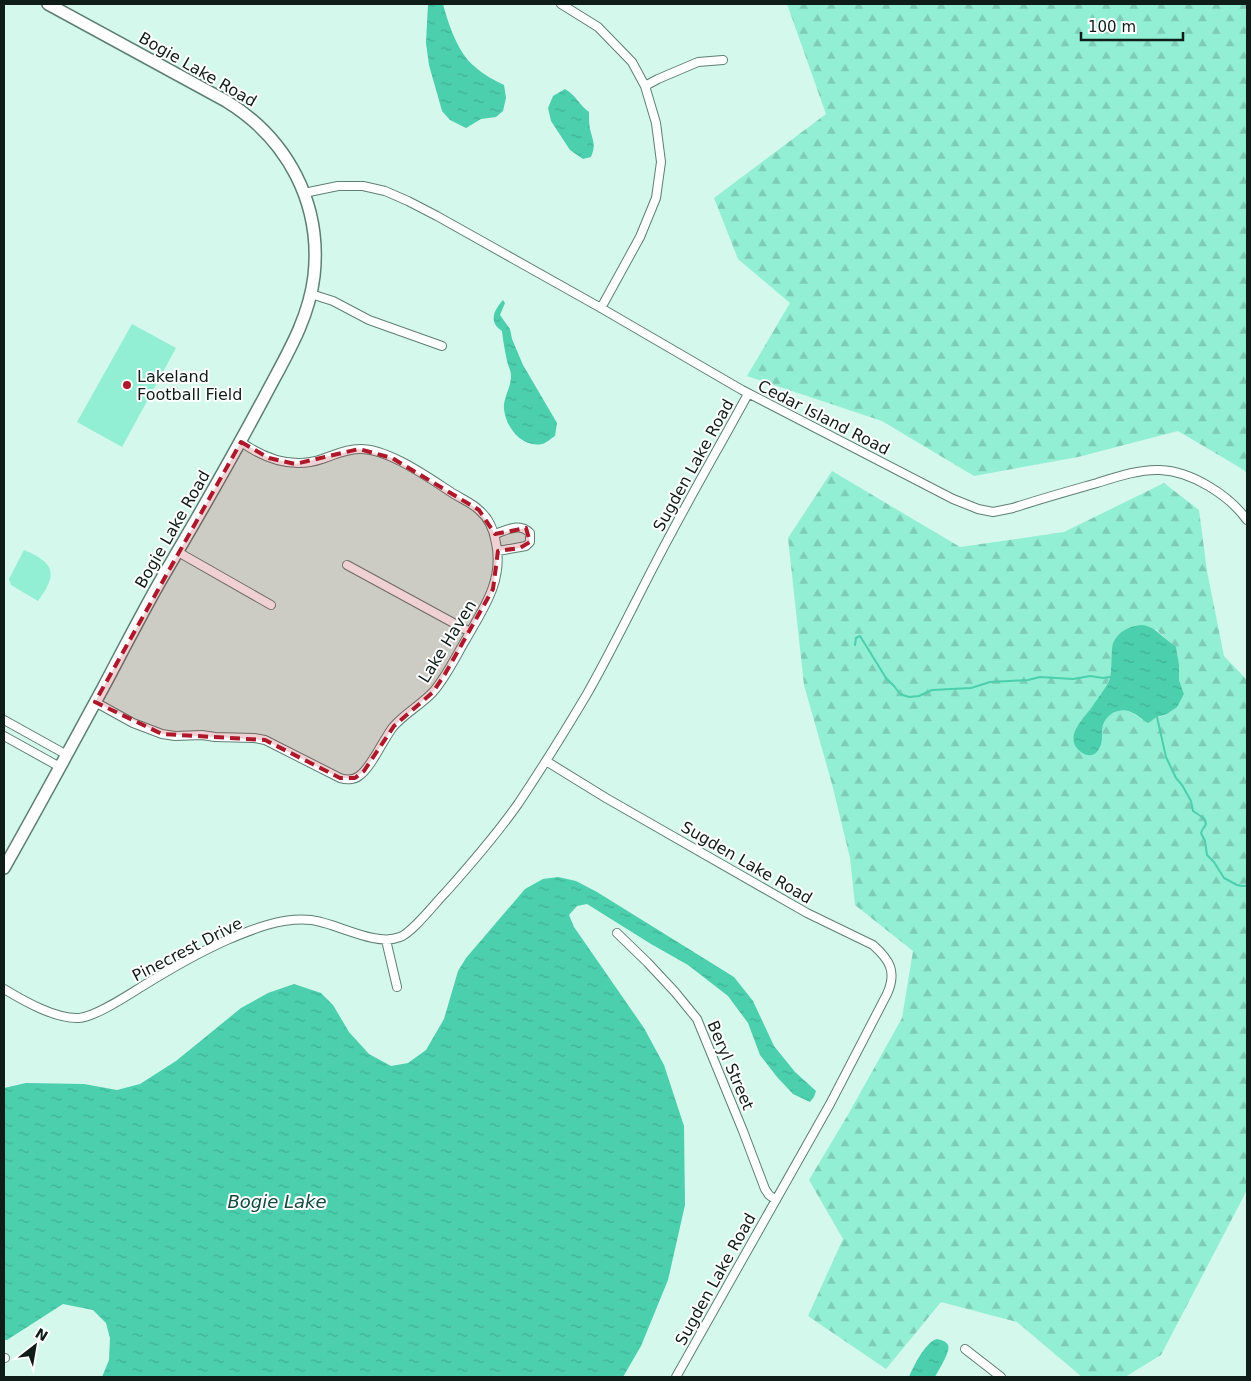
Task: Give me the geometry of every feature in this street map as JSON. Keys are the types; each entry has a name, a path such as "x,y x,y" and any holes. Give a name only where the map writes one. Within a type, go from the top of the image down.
{"main road":[{"name":"Bogie Lake Road","path":"5,862 67,755 161,579 240,442 295,339 303,321 311,294 315,268 315,239 304,193 292,167 277,145 259,126 241,111 204,88 48,4"}],"street":[{"path":"561,4 598,27 632,62 645,86 656,123 661,162 656,198 640,237 601,308"},
{"path":"645,86 658,78 698,62 723,60"},
{"name":"Cedar Island Road","path":"304,193 338,186 363,186 385,191 408,201 601,308 748,394 953,500 978,510 993,512 1013,508 1131,473 1160,470 1181,473 1201,482 1222,496 1242,513 1247,520"},
{"path":"311,294 333,301 369,320 442,346"},
{"name":"Sugden Lake Road","path":"676,1377 830,1104 887,994 892,975 889,962 873,945 807,913 606,798 546,761 588,692 659,556 748,394"},
{"name":"Lake Haven","path":"95,702 133,723 162,734 265,740 344,780 355,778 364,772 394,726 433,692 470,632 493,589 498,571 498,551 495,534 479,510 424,475 397,460 376,452 359,449 308,463 295,464 269,458 240,442"},
{"path":"495,534 519,527 526,528 530,533 530,542 526,546 498,551"},
{"path":"178,552 271,605"},
{"path":"347,564 470,632"},
{"path":"4,720 67,755"},
{"path":"4,736 60,767"},
{"path":"396,987 386,940 400,937 425,916 482,852 546,761"},
{"name":"Pinecrest Drive","path":"4,990 55,1014 80,1018 112,1004 165,972 226,941 281,921 310,920 365,937 386,940"},
{"name":"Beryl Street","path":"616,933 664,980 697,1019 740,1122 765,1189 776,1200"},
{"path":"965,1349 1001,1377"}],"highlighted area":[{"path":"241,442 269,458 295,464 359,449 392,458 479,510 495,534 526,528 530,542 520,548 498,551 493,589 445,674 433,692 394,726 364,771 355,778 340,778 265,740 162,734 95,702"}],"green space":[{"path":"787,4 1247,4 1247,474 1244,470 1178,431 1078,457 974,476 882,421 747,376 790,303 738,259 714,198 826,114"},
{"name":"Lakeland Football Field","path":"132,324 176,348 122,447 77,422"},
{"path":"832,471 960,547 1064,532 1164,483 1199,510 1207,571 1224,656 1247,680 1247,1190 1161,1355 1125,1377 1082,1377 1017,1322 941,1302 886,1369 808,1316 843,1239 809,1180 902,1018 913,951 855,905 850,858 832,784 804,685 788,538","holes":["1156,629 1177,651 1179,680 1184,694 1177,705 1167,714 1151,721 1143,720 1127,711 1118,711 1111,714 1106,718 1103,725 1077,748 1074,737 1075,732 1098,700 1109,680 1112,648"]},
{"path":"24,550 42,560 50,570 49,583 38,601 11,585 9,579"}],"water":[{"path":"428,4 443,4 454,37 463,54 474,66 504,85 506,98 503,111 496,117 481,119 466,128 450,120 442,111 429,65 426,43"},
{"path":"565,89 589,112 594,146 591,157 583,159 570,150 551,121 548,108 553,96"},
{"path":"503,300 505,303 500,315 510,329 512,339 523,365 557,423 555,436 546,443 535,444 522,440 516,435 505,416 504,405 511,374 502,331 495,324 494,320 495,312"},
{"path":"1141,625 1155,630 1176,647 1179,680 1184,694 1177,707 1148,723 1128,711 1113,713 1103,725 1100,748 1094,754 1085,754 1081,752 1074,741 1076,728 1109,681 1113,643 1118,635 1125,630"},
{"name":"Bogie Lake","path":"558,877 576,881 597,892 734,977 753,1001 774,1046 795,1072 816,1091 810,1102 793,1094 760,1055 748,1023 728,996 688,965 587,904 577,906 569,915 574,927 644,1028 664,1065 684,1126 685,1205 668,1280 641,1346 623,1377 102,1377 109,1360 110,1338 106,1323 93,1310 63,1304 7,1340 4,1340 4,1088 26,1083 84,1084 117,1090 140,1084 176,1061 241,1008 268,993 294,984 321,993 333,1005 349,1032 369,1054 391,1066 408,1063 426,1050 444,1019 458,971 466,958 525,889 543,879"},
{"path":"937,1339 946,1343 948,1348 935,1377 909,1377 924,1349"}],"waterway":[{"path":"855,645 856,638 860,636 886,678 900,694 909,697 919,696 932,690 971,688 990,682 1028,680 1040,677 1073,679 1090,676 1110,677"},
{"path":"1157,717 1166,757 1176,778 1191,801 1193,811 1202,817 1206,823 1201,833 1205,841 1207,855 1224,878 1237,885 1247,886"}],"place":[{"name":"Lakeland Football Field","path":"127,385"}]}
